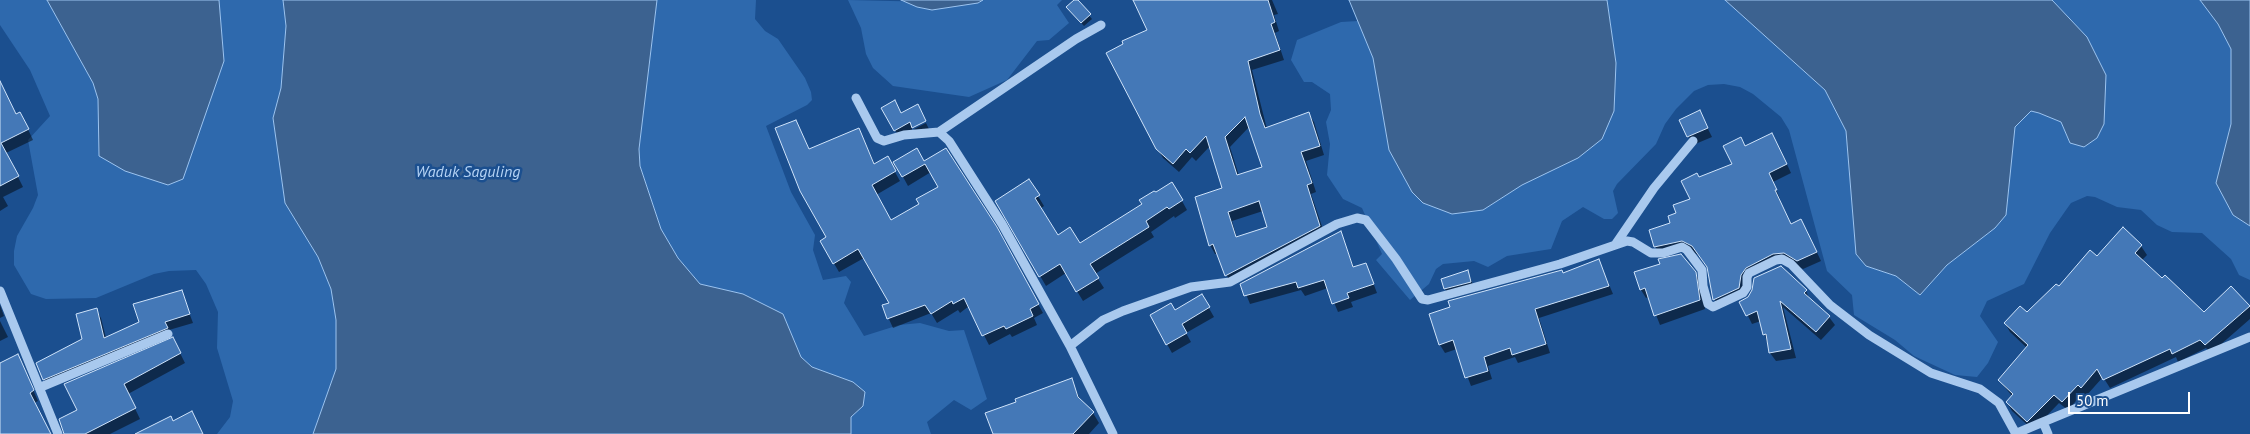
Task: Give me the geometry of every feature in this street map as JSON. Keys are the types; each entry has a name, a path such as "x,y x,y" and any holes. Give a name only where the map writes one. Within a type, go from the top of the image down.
{"street":[{"path":"856,98 877,138 884,141 904,135 939,132 1076,39 1101,25"},
{"path":"939,132 949,141 997,216 1070,346 1113,434"},
{"path":"1615,245 1654,188 1693,141"},
{"path":"1070,346 1103,320 1123,311 1190,287 1230,282 1331,227 1357,218 1366,220 1396,259 1422,299 1428,300 1560,264 1615,245 1633,242 1651,253 1662,253 1682,247 1688,250 1702,270 1703,286 1708,304 1713,307 1743,293 1747,287 1749,273 1782,259 1791,264 1830,305 1869,335 1931,373 1980,388 1999,403 2015,434 2250,337"},
{"path":"0,291 41,387 58,434"},
{"path":"41,387 168,334"},
{"path":"2043,422 2048,434"}],"shaded area":[{"path":"0,0 47,0 93,83 98,99 99,156 224,61 219,0 283,0 286,26 281,88 273,118 285,203 318,257 331,289 336,320 336,369 313,434 217,434 230,417 233,401 217,348 218,312 206,284 196,270 169,271 154,274 96,298 46,299 31,294 14,265 14,251 17,236 38,195 28,140 50,116 30,70 0,25"},
{"path":"657,0 756,0 755,19 765,31 778,39 805,78 811,92 812,100 807,105 766,126 791,192 815,235 813,250 823,280 846,276 851,282 844,303 864,336 899,325 920,323 949,331 964,330 987,399 971,410 954,400 927,422 931,434 851,434 851,417 863,406 853,382 812,367 801,357 783,314 743,294 700,284 678,258 661,229 640,166 639,149"},
{"path":"848,0 978,3 983,0 1062,0 1057,5 1069,23 1049,40 1037,41 1007,80 969,97 893,86 873,68 866,54 861,28"},
{"path":"1607,0 1725,0 1825,90 1846,131 1856,254 1866,266 1896,276 1920,295 1947,265 1995,228 2006,215 2015,127 2031,111 2039,113 2061,122 2070,143 2087,37 2052,0 2200,0 2218,24 2231,49 2231,124 2216,183 2233,215 2250,226 2250,280 2239,275 2231,259 2202,233 2172,232 2157,225 2141,210 2117,207 2095,197 2087,196 2071,203 2050,233 2024,284 1987,301 1980,316 1998,342 1988,363 1977,377 1955,375 1914,356 1895,340 1854,315 1852,295 1827,271 1789,130 1781,117 1753,94 1740,87 1724,84 1708,85 1694,91 1676,109 1665,124 1656,144 1617,184 1613,191 1618,213 1612,219 1604,219 1583,207 1562,221 1551,249 1507,256 1488,267 1474,261 1443,264 1436,269 1429,284 1410,300 1376,260 1382,254 1362,208 1343,199 1327,175 1330,144 1326,122 1331,110 1330,94 1312,82 1304,82 1291,60 1297,40 1341,22 1358,21 1373,58 1389,150 1452,214 1483,210 1522,185 1614,111 1616,63"}],"water":[{"path":"47,0 219,0 224,61 183,179 168,185 125,171 99,156 98,99 93,83"},
{"name":"Waduk Saguling","path":"283,0 657,0 639,149 640,166 661,229 678,258 700,284 743,294 783,314 801,357 812,367 853,382 865,392 863,406 851,417 851,434 313,434 336,369 336,320 331,289 318,257 285,203 273,118 281,88 286,26"},
{"path":"901,0 983,0 978,3 932,10 917,7"},
{"path":"1349,0 1607,0 1616,63 1614,111 1602,139 1578,158 1522,185 1483,210 1452,214 1423,203 1412,192 1389,150 1373,58"},
{"path":"1725,0 2052,0 2087,37 2106,75 2104,124 2097,138 2084,147 2070,143 2061,122 2031,111 2015,127 2006,215 1995,228 1947,265 1920,295 1896,276 1866,266 1856,254 1846,131 1825,90"},
{"path":"2200,0 2250,0 2250,226 2233,215 2216,183 2231,124 2231,49 2218,24"}],"building":[{"path":"1074,0 1078,0 1091,14 1081,23 1066,7"},
{"path":"1133,0 1268,0 1275,22 1271,24 1280,50 1248,61 1260,114 1265,128 1309,112 1320,146 1301,152 1312,183 1307,185 1320,226 1225,276 1213,244 1209,246 1195,197 1222,188 1206,136 1190,153 1186,149 1173,164 1156,149 1106,53 1123,44 1122,41 1147,30","holes":["1245,117 1262,167 1237,175 1225,137","1259,201 1267,227 1236,237 1228,212"]},
{"path":"0,81 16,114 20,112 29,129 1,143 19,176 0,186"},
{"path":"895,100 901,113 918,104 926,121 912,128 910,122 894,131 881,108"},
{"path":"1700,110 1708,128 1687,137 1679,120"},
{"path":"796,120 809,149 859,128 874,164 888,156 896,171 872,185 891,220 919,204 916,199 938,187 925,164 902,177 893,162 917,148 924,161 946,148 997,227 1039,304 1030,309 1033,316 1006,329 1004,326 982,336 964,298 953,304 952,301 931,314 925,305 887,319 882,305 889,303 858,249 833,264 820,241 826,237 800,191 775,128"},
{"path":"1772,133 1787,164 1769,173 1777,190 1775,190 1791,224 1801,219 1817,252 1797,261 1784,253 1773,254 1746,268 1741,275 1739,288 1713,300 1707,267 1692,246 1682,241 1654,247 1649,230 1670,223 1668,216 1676,213 1673,205 1690,199 1681,181 1697,173 1699,177 1732,164 1723,146 1741,137 1745,146"},
{"path":"1029,179 1040,195 1035,198 1058,235 1070,227 1080,243 1142,204 1139,200 1172,182 1183,200 1169,209 1167,207 1146,221 1149,227 1090,264 1099,278 1076,292 1060,264 1039,277 995,201"},
{"path":"2123,227 2142,245 2135,253 2162,278 2165,275 2204,312 2231,286 2250,306 2205,345 2200,340 2172,354 2170,349 2103,380 2097,369 2081,388 2078,385 2062,402 2054,395 2027,422 2006,402 2013,394 1998,380 2028,345 2004,323 2020,306 2027,312 2056,284 2059,286 2090,250 2097,256"},
{"path":"1341,231 1353,267 1366,263 1374,284 1347,293 1349,298 1332,304 1324,280 1298,288 1296,282 1244,296 1240,284"},
{"path":"1681,254 1696,272 1700,300 1654,316 1645,288 1640,290 1634,272 1660,264 1658,259"},
{"path":"1599,259 1609,286 1535,309 1546,344 1512,355 1510,348 1484,357 1488,371 1465,378 1453,340 1439,345 1429,314 1450,307 1448,301 1562,270 1563,273"},
{"path":"1781,266 1807,290 1804,293 1830,316 1816,332 1780,301 1791,349 1769,353 1766,334 1763,335 1757,311 1746,316 1739,302 1748,297 1752,290 1754,278"},
{"path":"1468,270 1471,282 1444,289 1441,279"},
{"path":"182,290 190,314 165,322 168,328 43,380 36,363 82,339 76,314 97,308 104,338 139,322 133,304"},
{"path":"1202,294 1210,307 1182,324 1187,333 1166,345 1150,315 1171,303 1175,310"},
{"path":"173,337 181,353 124,384 136,408 85,434 64,434 59,419 77,410 64,384"},
{"path":"18,354 34,390 30,393 51,434 0,434 0,363"},
{"path":"1072,378 1078,397 1094,412 1073,434 993,434 985,413 1016,402 1015,399"},
{"path":"192,411 203,434 135,434 171,416 173,421"}]}
